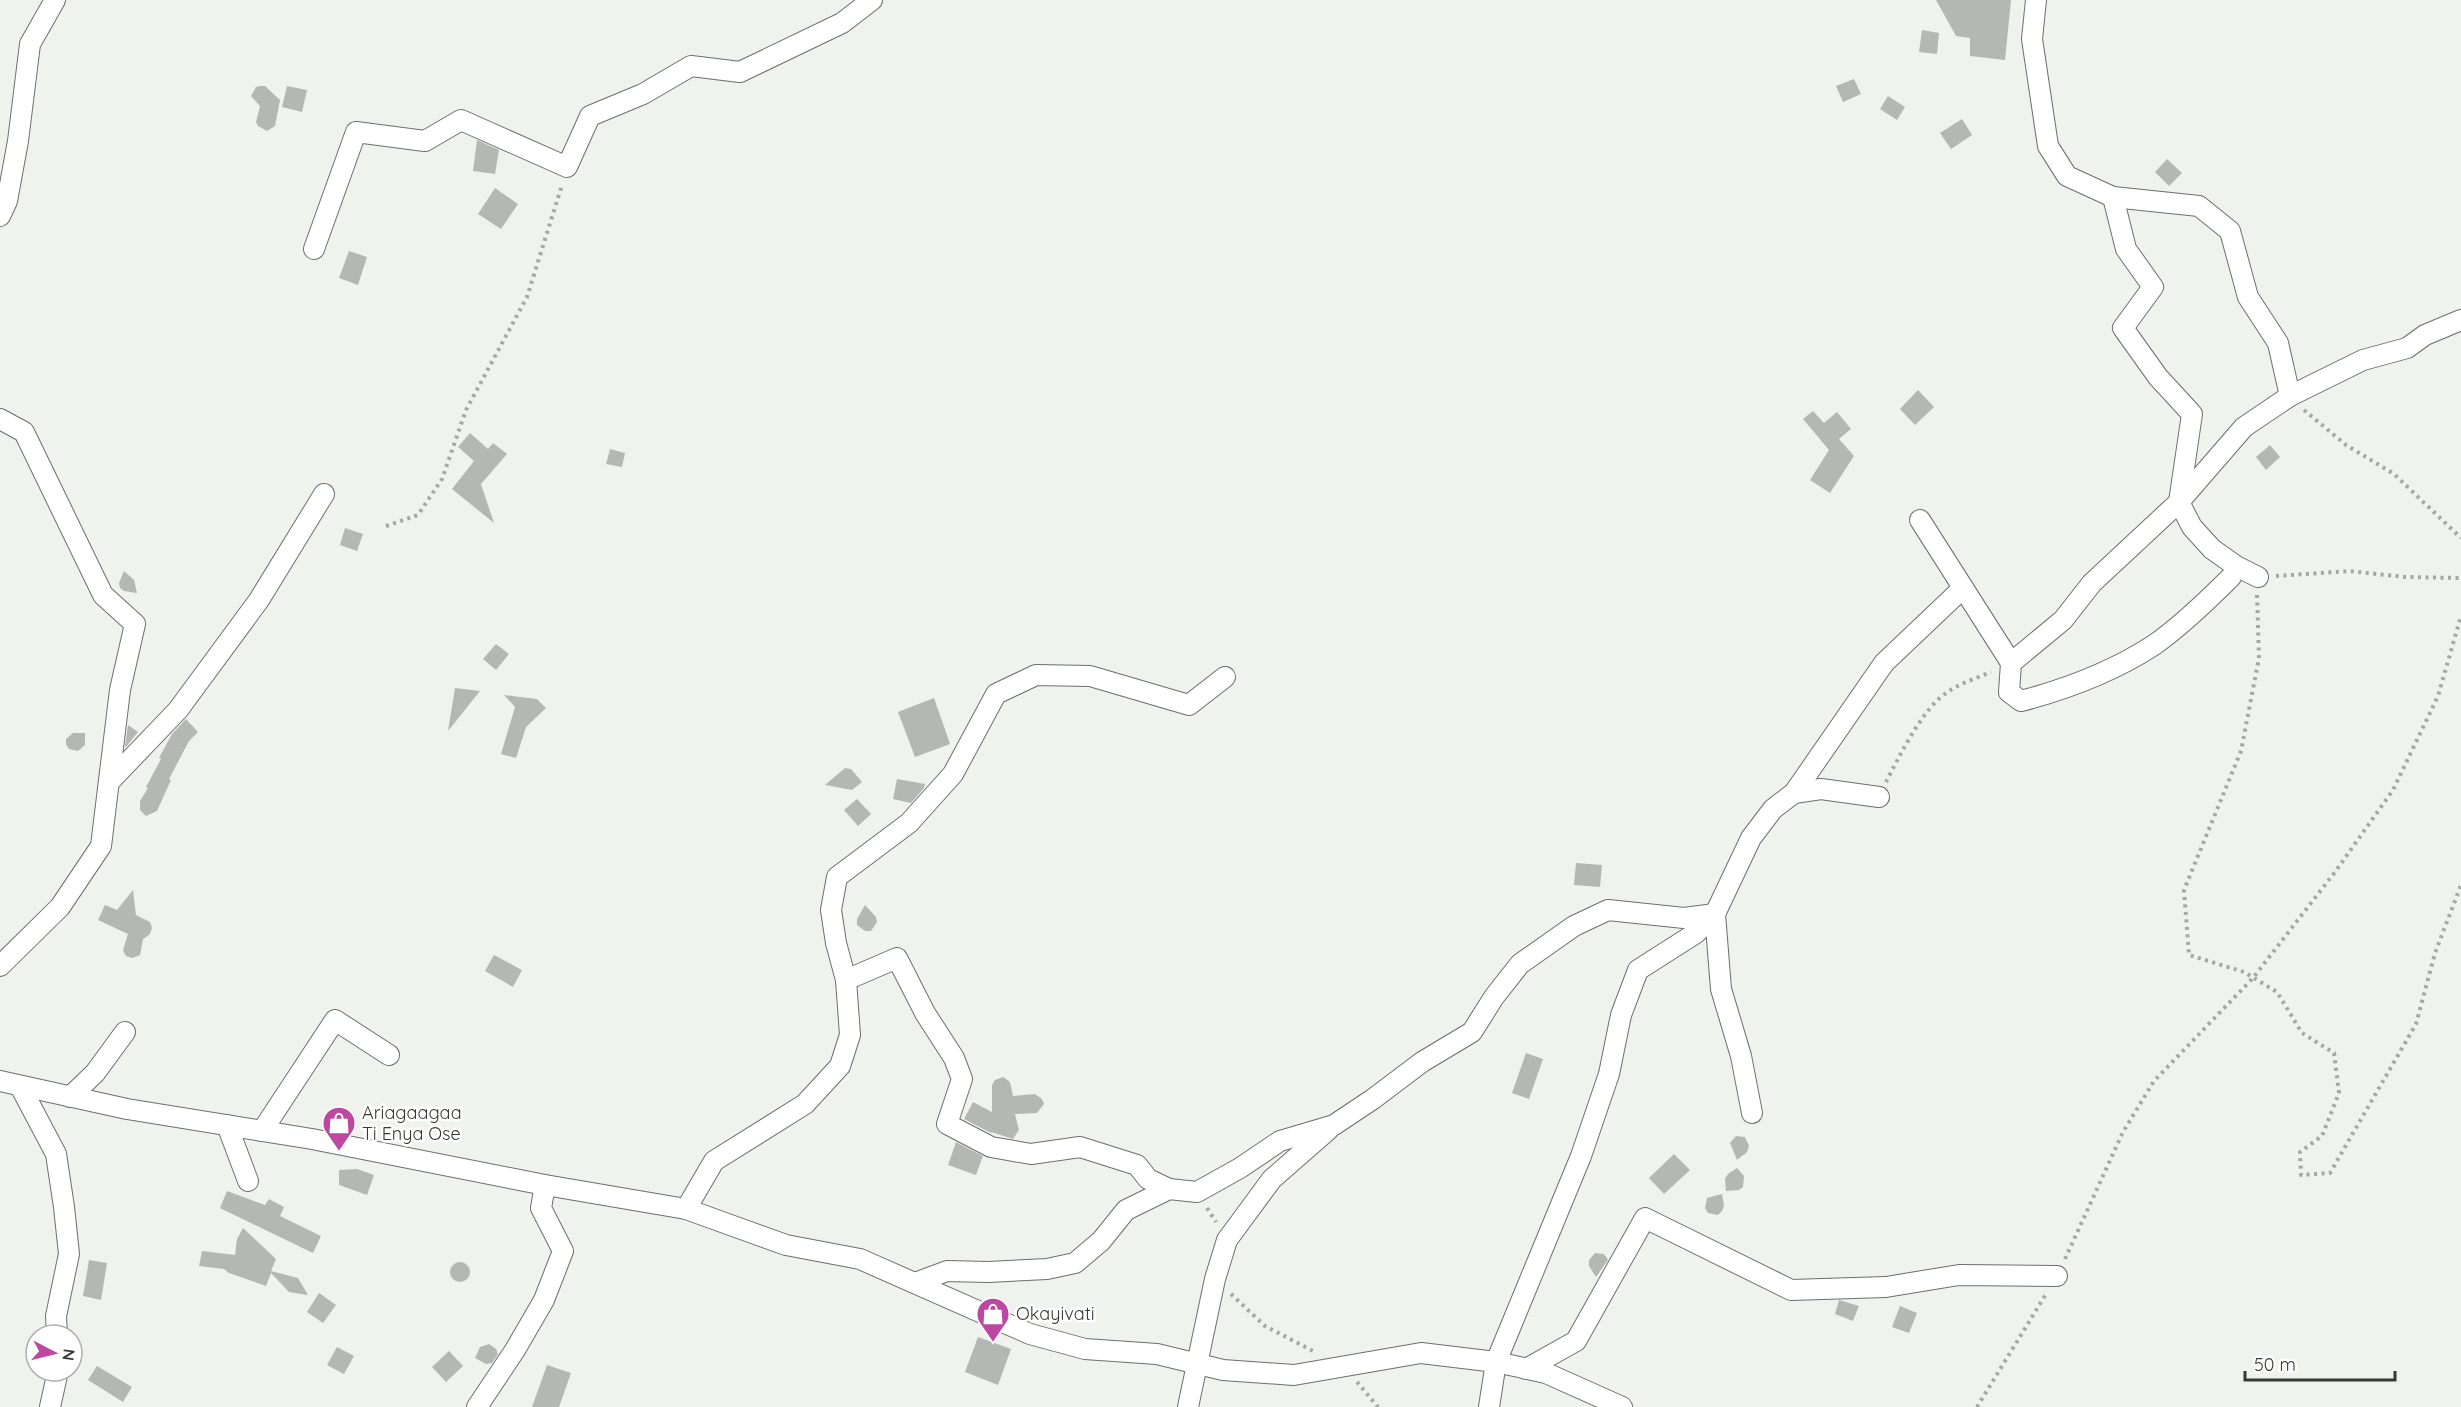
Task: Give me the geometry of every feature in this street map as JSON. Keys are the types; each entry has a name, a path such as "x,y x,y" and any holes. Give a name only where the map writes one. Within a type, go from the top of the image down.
{"street":[{"path":"0,216 7,201 18,141 30,44 55,0"},
{"path":"314,249 356,132 425,141 461,120 567,167 590,116 643,94 691,66 740,72 842,23 872,0"},
{"path":"2036,0 2032,39 2048,146 2067,176 2113,197 2199,206 2230,231 2248,297 2278,343 2290,396"},
{"path":"2113,197 2126,249 2153,287 2123,328 2158,377 2192,414 2178,502 2192,528 2212,549 2236,566 2258,577"},
{"path":"2011,663 2063,620 2092,583 2178,502 2244,428 2290,396 2363,360 2407,348 2425,335 2461,320"},
{"path":"0,419 24,432 103,595 135,624 120,690 101,846 60,907 0,966"},
{"path":"110,781 178,710 260,600 324,495"},
{"path":"1920,520 2011,663 2009,692 2021,700 2060,691 2154,645 2231,577"},
{"path":"1489,1407 1496,1362 1581,1156 1609,1074 1620,1014 1638,970 1696,933 1715,914 1751,838 1773,809 1794,793 1884,663 1963,588"},
{"path":"686,1209 714,1161 805,1104 840,1066 849,1035 846,980 836,943 831,910 837,877 909,823 953,774 996,694 1036,675 1090,676 1190,705 1225,677"},
{"path":"1794,793 1821,789 1879,797"},
{"path":"1188,1407 1195,1363 1215,1278 1227,1240 1272,1179 1334,1125 1422,1062 1472,1032 1494,997 1520,964 1574,926 1608,910 1684,918 1715,914"},
{"path":"1715,914 1721,989 1742,1056 1752,1113"},
{"path":"846,980 897,958 925,1013 954,1058 962,1079 947,1124 991,1147 1031,1154 1080,1147 1137,1165 1148,1179 1169,1189 1197,1192 1240,1168 1280,1141 1334,1125"},
{"path":"262,1131 335,1020 389,1055"},
{"path":"70,1097 95,1073 125,1032"},
{"path":"0,1081 127,1109 262,1131 545,1185 686,1209 786,1245 860,1259 1030,1334 1085,1349 1157,1354 1222,1370 1294,1375 1421,1353 1496,1362 1546,1373 1622,1407"},
{"path":"21,1086 56,1154 61,1186 69,1254 56,1323"},
{"path":"226,1125 248,1182"},
{"path":"477,1407 515,1350 544,1300 563,1251 541,1208 545,1185"},
{"path":"915,1283 947,1271 988,1272 1047,1269 1075,1263 1101,1241 1126,1210 1169,1189"},
{"path":"1526,1369 1576,1341 1645,1218 1791,1290 1886,1287 1959,1275 2057,1276"},
{"path":"50,1407 55,1383"}],"path":[{"path":"386,525 418,515 442,478 466,410 527,297 567,167"},
{"path":"2290,396 2346,445 2394,474 2461,538"},
{"path":"2258,577 2349,571 2405,578 2461,578"},
{"path":"2231,577 2257,587 2259,658 2241,751 2184,890 2189,955 2244,972 2277,992 2302,1033 2334,1053 2339,1093 2322,1136 2300,1152 2301,1175 2330,1173 2416,1024 2435,953 2461,885"},
{"path":"1977,1407 2057,1276 2123,1132 2154,1081 2253,978 2335,872 2393,790 2438,696 2461,616"},
{"path":"1879,797 1900,754 1930,708 1948,691 2011,663"},
{"path":"1197,1192 1227,1240"},
{"path":"1215,1278 1265,1326 1344,1367 1378,1407"}],"building":[{"path":"1936,0 2011,0 2005,60 1970,56 1970,38 1956,36"},
{"path":"1922,30 1939,33 1937,54 1919,52"},
{"path":"1854,79 1861,94 1843,102 1836,86"},
{"path":"265,86 280,100 275,126 267,131 258,126 256,122 260,106 251,96 256,87"},
{"path":"287,86 307,90 302,112 282,107"},
{"path":"1888,96 1905,107 1897,120 1880,109"},
{"path":"1962,119 1972,135 1951,149 1940,133"},
{"path":"477,140 499,150 495,174 473,171"},
{"path":"2167,159 2182,173 2169,186 2155,172"},
{"path":"495,188 518,204 501,229 478,214"},
{"path":"349,251 367,257 358,285 339,278"},
{"path":"1918,390 1934,407 1915,425 1900,409"},
{"path":"1813,411 1824,423 1837,412 1851,429 1839,439 1854,456 1830,493 1810,480 1829,450 1803,419"},
{"path":"470,433 488,449 493,443 507,454 481,484 494,523 452,489 474,461 458,447"},
{"path":"2270,445 2280,457 2266,470 2256,457"},
{"path":"610,449 625,453 622,467 606,464"},
{"path":"345,528 363,534 357,551 340,545"},
{"path":"124,571 134,580 137,593 120,588 119,583"},
{"path":"496,644 509,654 496,670 483,659"},
{"path":"455,688 480,691 448,731"},
{"path":"504,695 537,699 546,708 526,727 516,758 501,754 515,707"},
{"path":"934,698 950,744 915,757 898,712"},
{"path":"186,719 198,732 189,741 169,779 171,780 157,811 146,816 140,810 140,801 172,734"},
{"path":"128,725 138,732 126,747 125,746"},
{"path":"73,733 85,733 85,745 78,751 69,749 66,744 66,739"},
{"path":"845,768 851,769 862,782 852,790 825,785"},
{"path":"897,779 925,784 924,788 911,803 893,799"},
{"path":"857,799 871,814 858,826 844,810"},
{"path":"1576,863 1602,865 1600,887 1574,885"},
{"path":"133,890 136,915 150,922 152,928 150,934 143,939 140,955 132,958 126,956 123,950 128,934 98,920 105,905 117,910"},
{"path":"865,905 876,917 877,922 871,931 865,931 857,925 857,919"},
{"path":"494,955 522,970 513,987 485,971"},
{"path":"1526,1053 1543,1059 1529,1099 1512,1093"},
{"path":"1003,1077 1010,1082 1013,1096 1035,1094 1042,1099 1044,1104 1037,1113 1015,1114 1019,1130 1013,1139 991,1133 964,1119 973,1102 992,1112 992,1085 995,1080"},
{"path":"1736,1136 1745,1137 1749,1146 1747,1152 1737,1160 1730,1143"},
{"path":"956,1142 983,1156 976,1175 948,1165"},
{"path":"1674,1154 1690,1170 1664,1194 1649,1178"},
{"path":"1737,1168 1744,1176 1743,1187 1739,1190 1726,1191 1725,1179"},
{"path":"357,1169 374,1175 367,1195 339,1185 339,1170"},
{"path":"227,1191 265,1205 269,1199 284,1207 280,1216 321,1236 313,1253 220,1208"},
{"path":"1722,1194 1724,1206 1722,1211 1718,1215 1708,1213 1705,1208 1707,1198"},
{"path":"243,1228 276,1259 271,1271 298,1278 308,1295 289,1292 271,1273 266,1286 229,1273 224,1269 199,1266 202,1251 235,1255 237,1239"},
{"path":"1595,1253 1604,1254 1608,1260 1596,1277 1589,1266 1589,1260"},
{"path":"89,1260 107,1263 101,1300 83,1296"},
{"path":"460,1262 467,1265 470,1272 467,1279 460,1282 453,1279 450,1272 453,1265"},
{"path":"319,1293 336,1305 323,1323 307,1312"},
{"path":"1839,1300 1859,1306 1853,1321 1835,1314"},
{"path":"1900,1306 1917,1313 1909,1333 1892,1327"},
{"path":"978,1337 1011,1349 998,1385 965,1372"},
{"path":"489,1344 496,1349 498,1354 492,1363 486,1364 475,1358 480,1347"},
{"path":"337,1347 354,1356 344,1374 327,1365"},
{"path":"449,1351 463,1366 446,1382 432,1367"},
{"path":"547,1365 571,1373 559,1407 532,1407"},
{"path":"97,1366 132,1387 123,1402 88,1380"}],"place":[{"name":"Ariagaagaa Ti Enya Ose","path":"339,1152"},
{"name":"Okayivati","path":"993,1343"}]}
